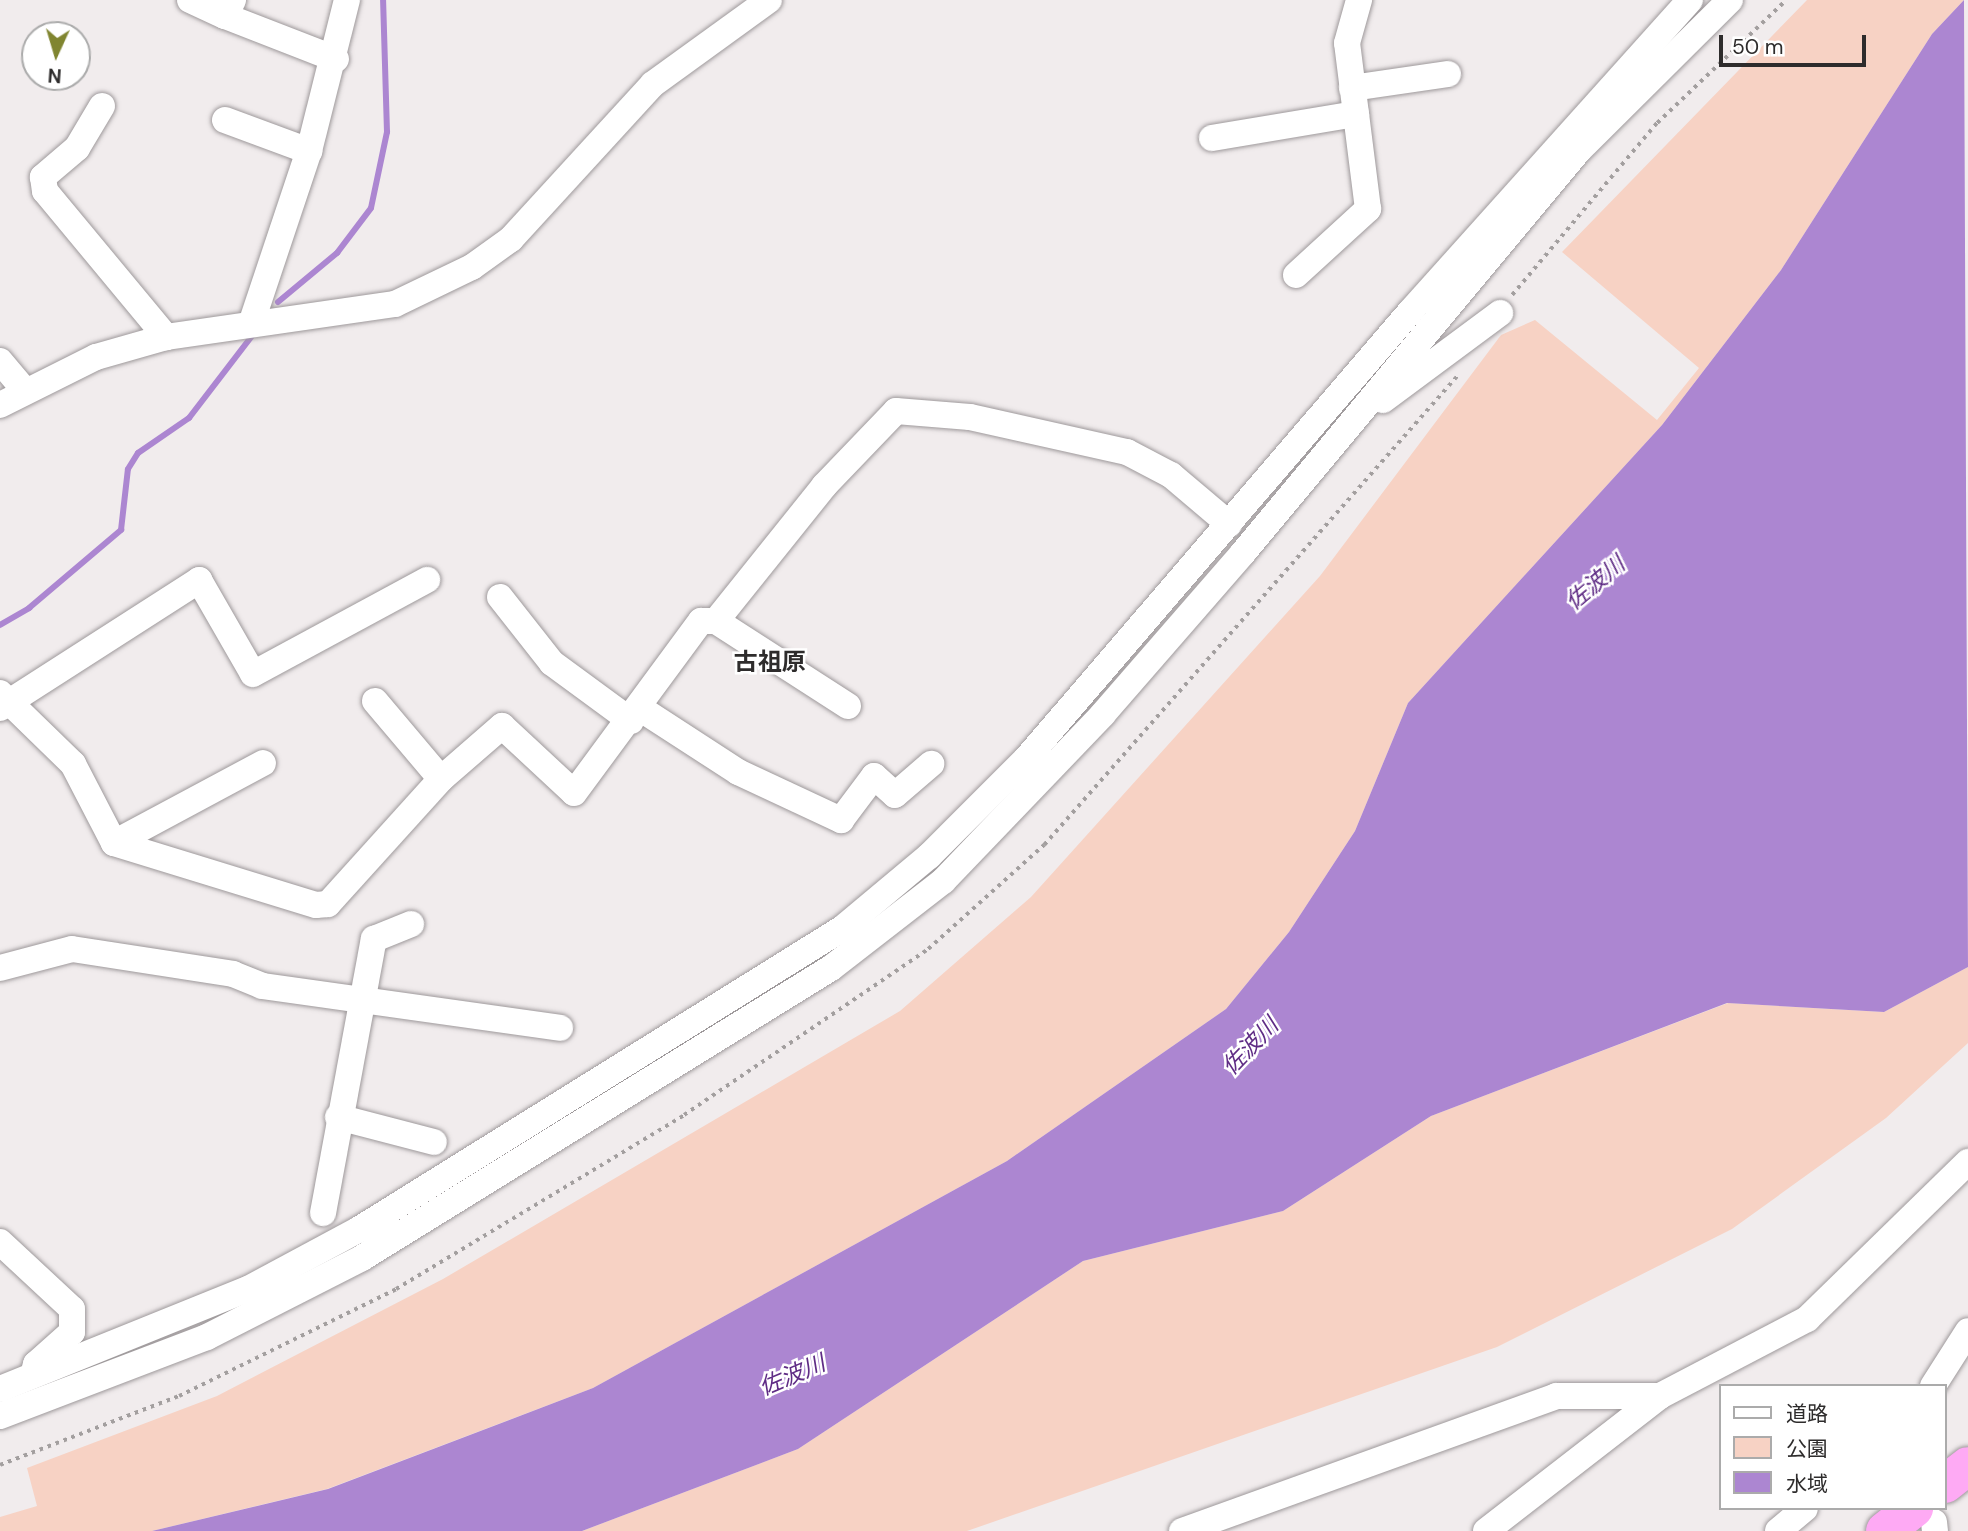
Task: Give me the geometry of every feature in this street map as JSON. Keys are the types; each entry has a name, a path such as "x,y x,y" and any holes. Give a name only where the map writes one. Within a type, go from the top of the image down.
{"highway":[{"path":"1947,1482 1968,1466"},
{"path":"1885,1531 1928,1520"}],"street":[{"path":"190,0 229,8 336,59"},
{"path":"252,321 309,151 336,59 347,0"},
{"path":"0,405 96,357 166,337 252,321 395,304 472,267 511,239 653,84 769,0"},
{"path":"1296,275 1368,209 1347,43 1359,0"},
{"path":"0,1389 248,1289 358,1230 843,928 929,856 1027,758 1690,0"},
{"path":"0,1416 207,1338 362,1258 831,968 943,881 1017,806 1368,402 1578,150 1730,0"},
{"path":"1212,138 1448,74"},
{"path":"103,106 77,148 43,177 45,191 166,337"},
{"path":"225,120 309,151"},
{"path":"1368,402 1384,400 1500,313"},
{"path":"0,361 25,391"},
{"path":"716,621 824,486 896,411 970,416 1127,452 1171,475 1229,524"},
{"path":"427,580 253,674 199,580 2,702 72,764 114,842 328,904 441,779 502,726 574,793 636,715 701,621 716,621 848,706"},
{"path":"500,597 552,663 636,715 738,772 841,820 874,776 895,794 931,764"},
{"path":"375,701 441,779"},
{"path":"114,842 263,764"},
{"path":"323,1213 338,1117 374,939 411,924"},
{"path":"0,968 72,949 361,1000 560,1028"},
{"path":"338,1117 434,1142"},
{"path":"1486,1531 1660,1396 1807,1320 1968,1162"},
{"path":"0,1242 72,1309 72,1332 36,1364 32,1377"},
{"path":"1934,1384 1968,1331"},
{"path":"1182,1531 1556,1396 1660,1396"},
{"path":"1778,1531 1803,1510"}],"green space":[{"path":"1807,0 1964,0 1932,34 1781,270 1662,425 1408,703 1355,831 1289,932 1226,1009 1007,1161 593,1388 327,1489 152,1531 0,1531 0,1517 37,1506 27,1468 217,1396 443,1279 900,1011 1031,897 1320,576 1501,335 1535,320 1657,420 1699,368 1562,252"},
{"path":"1968,967 1968,1043 1886,1118 1732,1229 1497,1347 967,1531 582,1531 798,1449 1083,1261 1283,1211 1431,1116 1728,1003 1884,1012"}],"water":[{"name":"佐波川","path":"1964,0 1968,967 1884,1012 1727,1003 1431,1116 1283,1211 1083,1261 798,1449 582,1531 152,1531 328,1489 593,1388 1007,1161 1226,1009 1289,932 1355,831 1408,703 1662,425 1781,270 1932,34"}],"waterway":[{"path":"278,302 337,253 371,208 387,132 383,0"},
{"path":"0,625 29,608 121,530 128,469 138,453 189,418 252,336"}],"district":[{"name":"古祖原","path":"770,662"}]}
